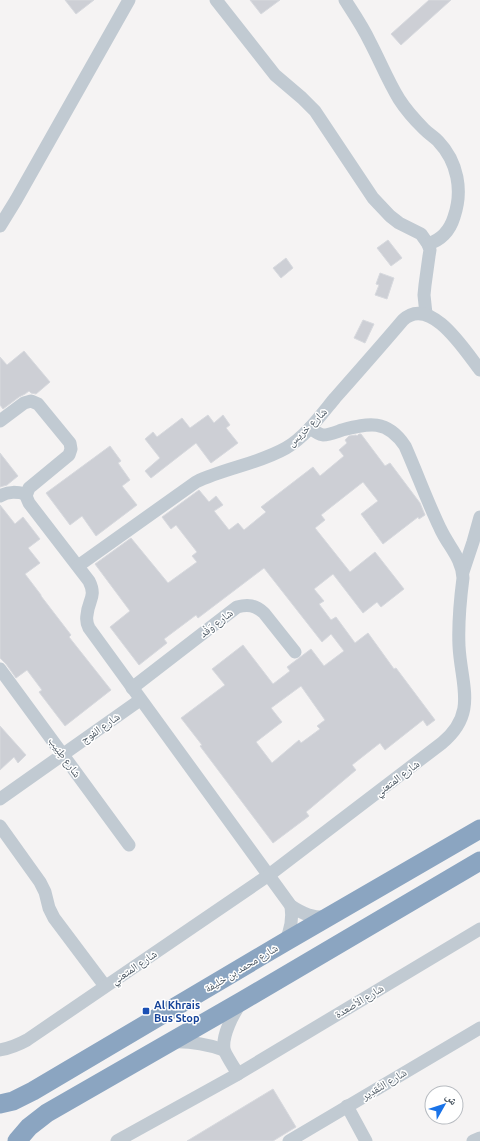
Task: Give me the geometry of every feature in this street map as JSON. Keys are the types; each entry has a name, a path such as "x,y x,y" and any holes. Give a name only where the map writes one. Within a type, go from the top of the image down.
{"highway":[{"name":"شارع محمد بن خليفة","path":"0,1104 13,1101 33,1091 284,942 480,829"},
{"path":"17,1141 29,1128 47,1113 242,1001 480,861"}],"street":[{"path":"0,226 129,0"},
{"path":"216,0 275,75 315,111 381,208 399,223 421,234 430,250 425,285 426,314 447,330 480,370"},
{"path":"345,0 370,41 390,83 400,99 415,120 445,149 455,167 458,177 459,198 454,220 442,238 428,244"},
{"name":"شارع خريس","path":"78,566 187,487 205,478 272,455 297,440 310,428 407,317 416,313 426,314"},
{"path":"0,421 24,403 31,401 38,404 70,443 71,446 68,455 29,488 26,494 29,503 89,580 92,591 92,597 87,614 89,628 291,906 304,914 328,917"},
{"name":"شارع المتعني","path":"0,1050 22,1042 269,875 450,737 456,730 462,716 465,702 459,646 459,620 463,578 462,566 440,528 405,446 396,434 383,427 369,424 327,435 318,433 310,428"},
{"path":"0,496 12,492 26,494"},
{"path":"463,572 480,516"},
{"name":"شارع وَفْد","path":"132,688 237,607 244,605 252,605 259,608 295,652"},
{"name":"شارع طِنِيب","path":"0,669 129,845"},
{"name":"شارع الفوج","path":"0,799 140,700"},
{"path":"0,826 40,882 54,918 105,986"},
{"path":"284,942 288,936 292,921 291,906"},
{"name":"شارع الأصعدة","path":"117,1141 238,1074 480,929"},
{"path":"238,1074 224,1050 225,1037 229,1024 234,1012 242,1001"},
{"name":"شارع التَّقدِير","path":"289,1141 480,1028"},
{"path":"170,1042 198,1042 224,1050"},
{"path":"347,1106 366,1141"},
{"path":"473,1141 480,1138"}],"building":[{"path":"65,0 94,0 76,14"},
{"path":"250,0 280,0 261,14"},
{"path":"429,0 451,0 401,45 391,34"},
{"path":"388,240 402,258 391,266 377,248"},
{"path":"286,258 293,268 281,278 273,268"},
{"path":"380,273 394,278 387,299 375,295 379,285 376,284"},
{"path":"363,320 374,324 365,343 354,338"},
{"path":"24,351 50,382 36,394 29,391 3,409 0,405 0,357 7,365"},
{"path":"208,415 214,423 223,415 230,425 226,428 238,443 211,463 196,443 151,478 145,471 160,458 145,439 153,432 157,437 182,418 190,428"},
{"path":"361,434 385,466 390,463 420,503 425,515 419,519 418,517 383,544 361,514 378,501 363,482 321,515 325,520 315,528 350,572 375,552 404,589 381,607 377,602 363,613 333,574 314,589 324,601 319,604 331,620 336,617 355,643 368,633 394,669 396,668 435,720 427,726 423,720 385,750 380,743 352,765 356,770 306,812 309,816 273,843 200,746 202,745 181,718 225,685 212,669 243,645 273,684 290,671 287,667 311,649 324,666 344,651 331,634 322,642 264,568 198,618 196,615 164,639 167,643 139,665 110,627 130,611 95,564 131,538 168,583 197,562 192,556 197,552 176,525 171,529 162,517 199,490 209,502 216,496 223,505 214,511 229,530 238,523 244,530 266,512 261,507 313,467 320,476 344,456 339,450 347,443 345,440 349,436 357,436","holes":["301,686 325,720 317,726 320,729 301,743 299,740 272,763 256,742 282,722 271,708"]},
{"path":"110,446 121,461 118,463 130,480 122,486 137,505 96,536 82,516 70,525 46,493"},
{"path":"0,453 18,476 7,485 0,487"},
{"path":"0,505 15,524 23,517 40,539 28,548 40,563 25,574 71,635 69,637 111,690 65,726 39,692 42,690 27,670 16,678 0,658"},
{"path":"0,726 26,755 18,763 14,757 0,770"},
{"path":"273,1089 296,1127 273,1141 187,1141"}],"place":[{"name":"Al Khrais Bus Stop","path":"146,1011"}]}
